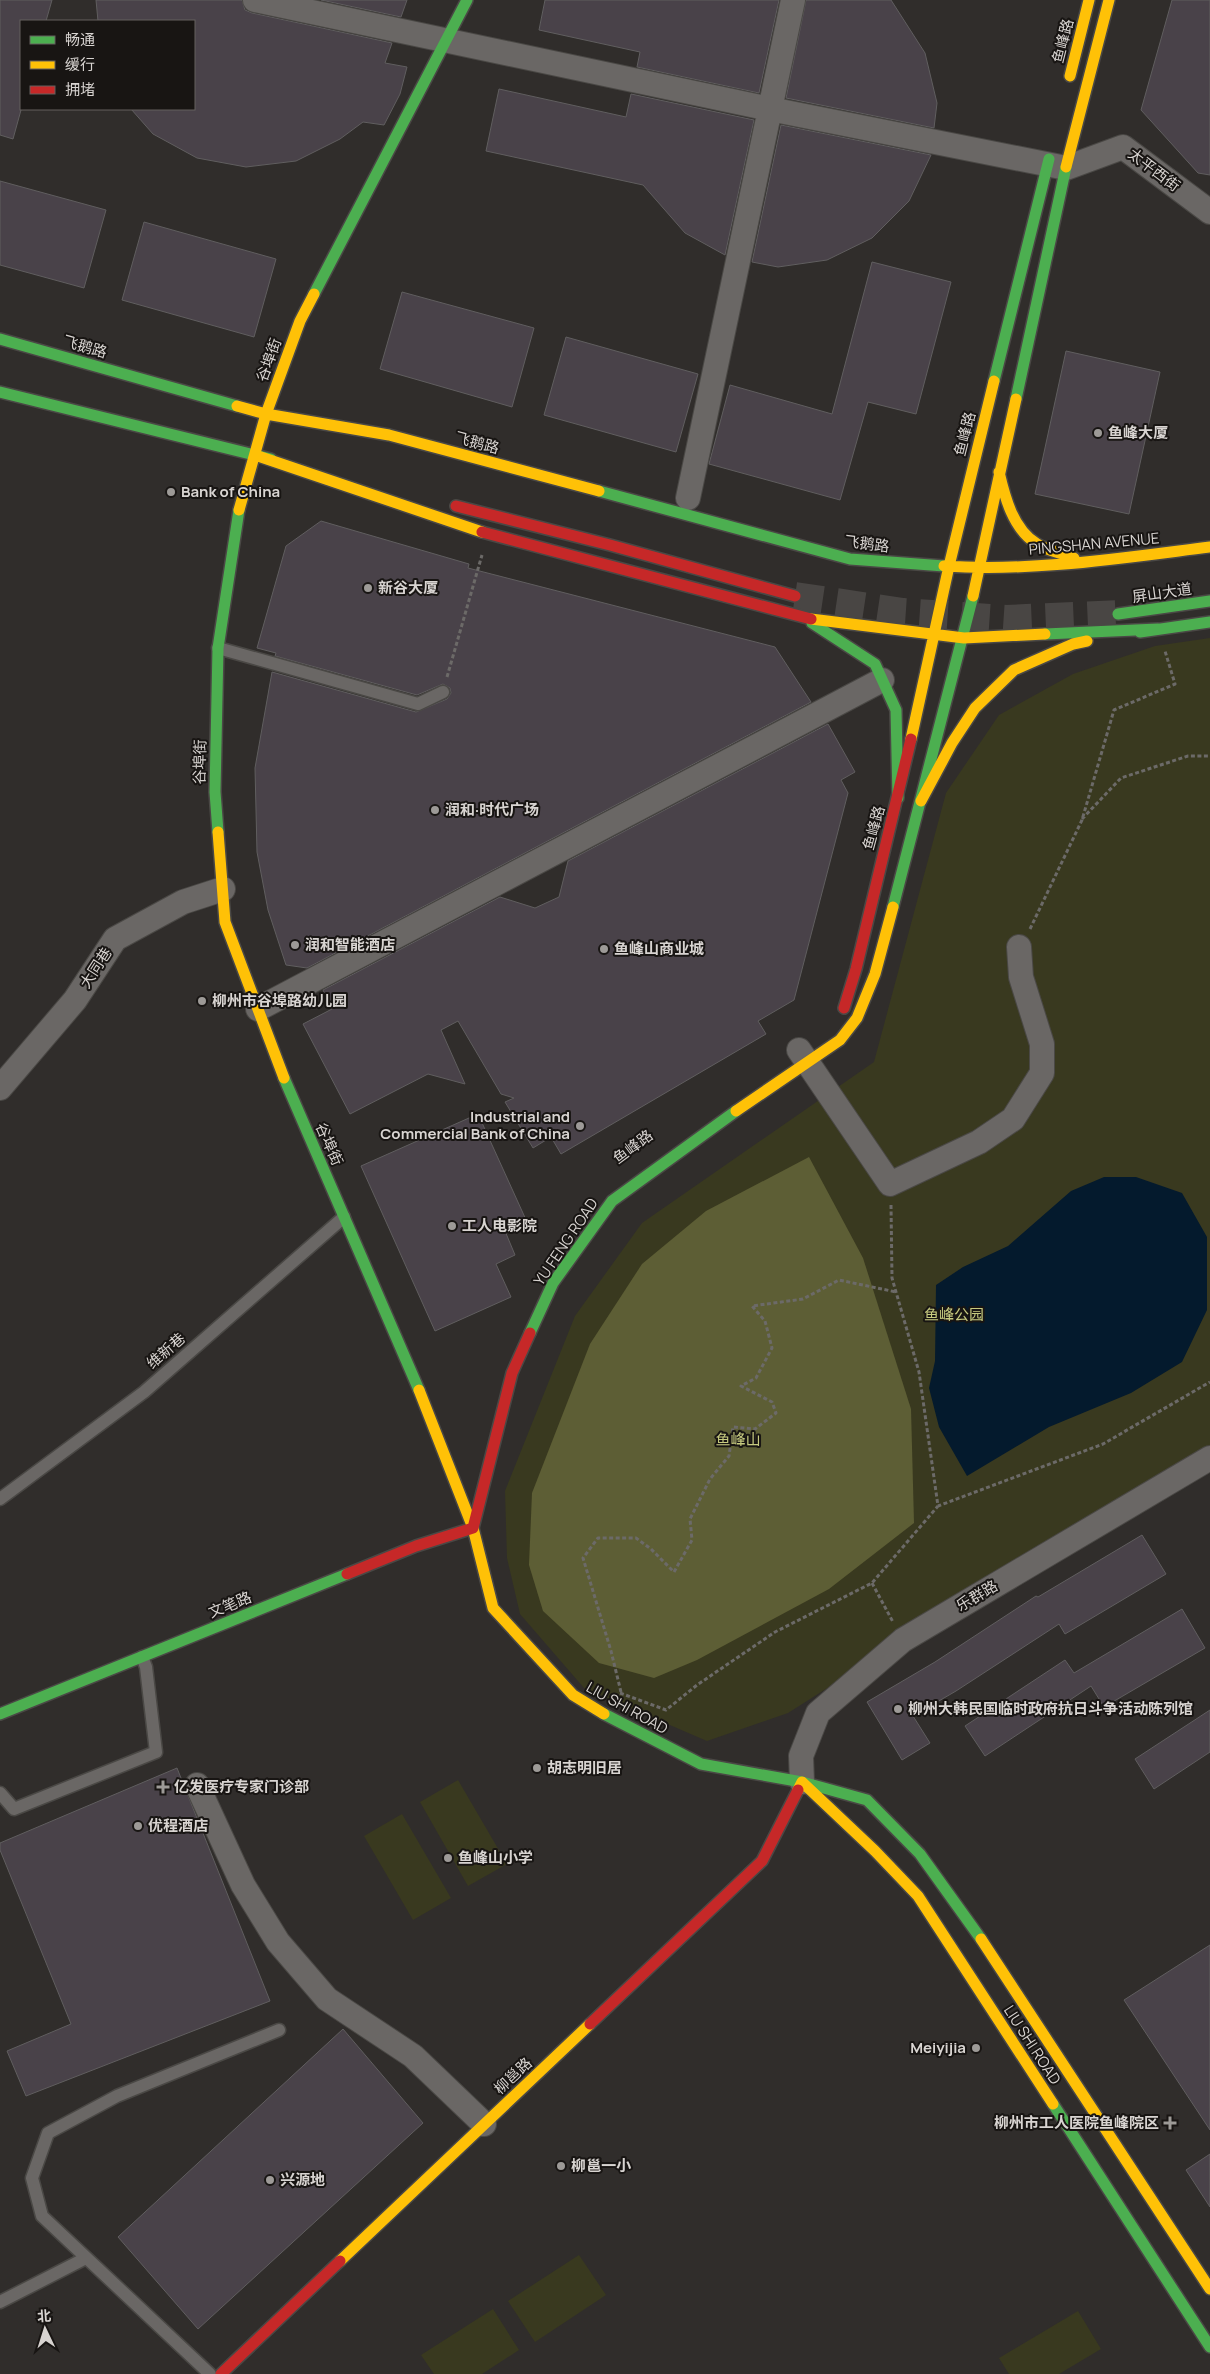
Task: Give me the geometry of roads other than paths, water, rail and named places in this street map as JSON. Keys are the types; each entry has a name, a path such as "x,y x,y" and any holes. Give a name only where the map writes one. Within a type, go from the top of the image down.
{"main road":[{"name":"谷埠街","path":"467,0 300,321 266,414 240,506 218,648 215,792 225,922 289,1090 396,1335 472,1528"},
{"name":"鱼峰路","path":"1067,87 1089,0"},
{"name":"鱼峰路","path":"838,1014 844,1007 856,969 886,836 898,798 949,566 1055,159 1109,0"},
{"name":"鱼峰路","path":"801,1053 840,1040 857,1018 876,974 964,638 980,568 1055,159"},
{"name":"飞鹅路","path":"0,339 266,414 389,435 850,559 980,568"},
{"path":"0,392 408,494"},
{"path":"255,455 488,534 807,620 964,638 1158,629"},
{"path":"999,472 1005,501 1018,523 1036,544 1085,562"},
{"path":"446,504 610,545 795,596"},
{"name":"PINGSHAN AVENUE","path":"980,568 1085,562 1210,547"},
{"name":"屏山大道","path":"1118,614 1210,601"},
{"path":"807,620 875,664 896,710 898,798"},
{"path":"921,801 952,743 975,708 1014,670 1073,644 1210,622"},
{"name":"YU FENG ROAD","path":"472,1528 512,1373 553,1283 612,1201 710,1128 801,1053"},
{"path":"472,1528 478,1455"},
{"name":"文笔路","path":"0,1714 416,1546 472,1528"},
{"name":"LIU SHI ROAD","path":"472,1528 493,1608 574,1695 604,1714 701,1764 802,1782 867,1800 920,1854 1034,2016 1210,2289"},
{"name":"LIU SHI ROAD","path":"802,1782 875,1851 918,1896 1210,2347"},
{"name":"柳邕路","path":"220,2374 762,1861 802,1782"}],"street":[{"path":"255,0 770,109 1055,159"},
{"path":"688,498 793,0"},
{"name":"太平西街","path":"1055,159 1122,147 1210,212"},
{"path":"258,1009 882,680"},
{"name":"大同巷","path":"0,1088 75,1000 115,939 183,902 223,889"},
{"path":"801,1053 890,1184 979,1142 1013,1119 1042,1073 1042,1044 1021,977 1019,947"},
{"name":"乐群路","path":"802,1782 801,1756 818,1713 903,1640 1210,1458"},
{"path":"197,1785 242,1885 278,1942 327,1999 413,2056 484,2124"}],"lane":[{"path":"218,648 418,704 443,692"},
{"name":"维新巷","path":"0,1499 144,1392 344,1217"},
{"path":"0,1793 14,1809 156,1752 146,1667 142,1657"},
{"path":"210,2374 42,2216 32,2178 48,2133 117,2096 279,2030"},
{"path":"0,2302 86,2258"}],"water":[{"path":"1104,1177 1136,1177 1182,1193 1207,1237 1207,1310 1182,1362 1131,1393 1049,1427 967,1476 939,1427 929,1388 935,1361 936,1285 963,1267 1008,1246 1071,1191"}],"tunnel":[{"path":"795,596 903,612 1006,619 1118,614"}],"place":[{"name":"鱼峰大厦","path":"1098,433"},
{"name":"Bank of China","path":"171,492"},
{"name":"新谷大厦","path":"368,588"},
{"name":"润和·时代广场","path":"435,810"},
{"name":"润和智能酒店","path":"295,945"},
{"name":"鱼峰山商业城","path":"604,949"},
{"name":"柳州市谷埠路幼儿园","path":"202,1001"},
{"name":"Industrial and Commercial Bank of China","path":"580,1126"},
{"name":"工人电影院","path":"452,1226"},
{"name":"柳州大韩民国临时政府抗日斗争活动陈列馆","path":"898,1709"},
{"name":"胡志明旧居","path":"537,1768"},
{"name":"亿发医疗专家门诊部","path":"163,1787"},
{"name":"优程酒店","path":"138,1826"},
{"name":"鱼峰山小学","path":"448,1858"},
{"name":"Meiyijia","path":"976,2048"},
{"name":"柳州市工人医院鱼峰院区","path":"1170,2123"},
{"name":"柳邕一小","path":"561,2166"},
{"name":"兴源地","path":"270,2180"}],"park label":[{"name":"鱼峰公园","path":"954,1315"},
{"name":"鱼峰山","path":"738,1440"}]}
